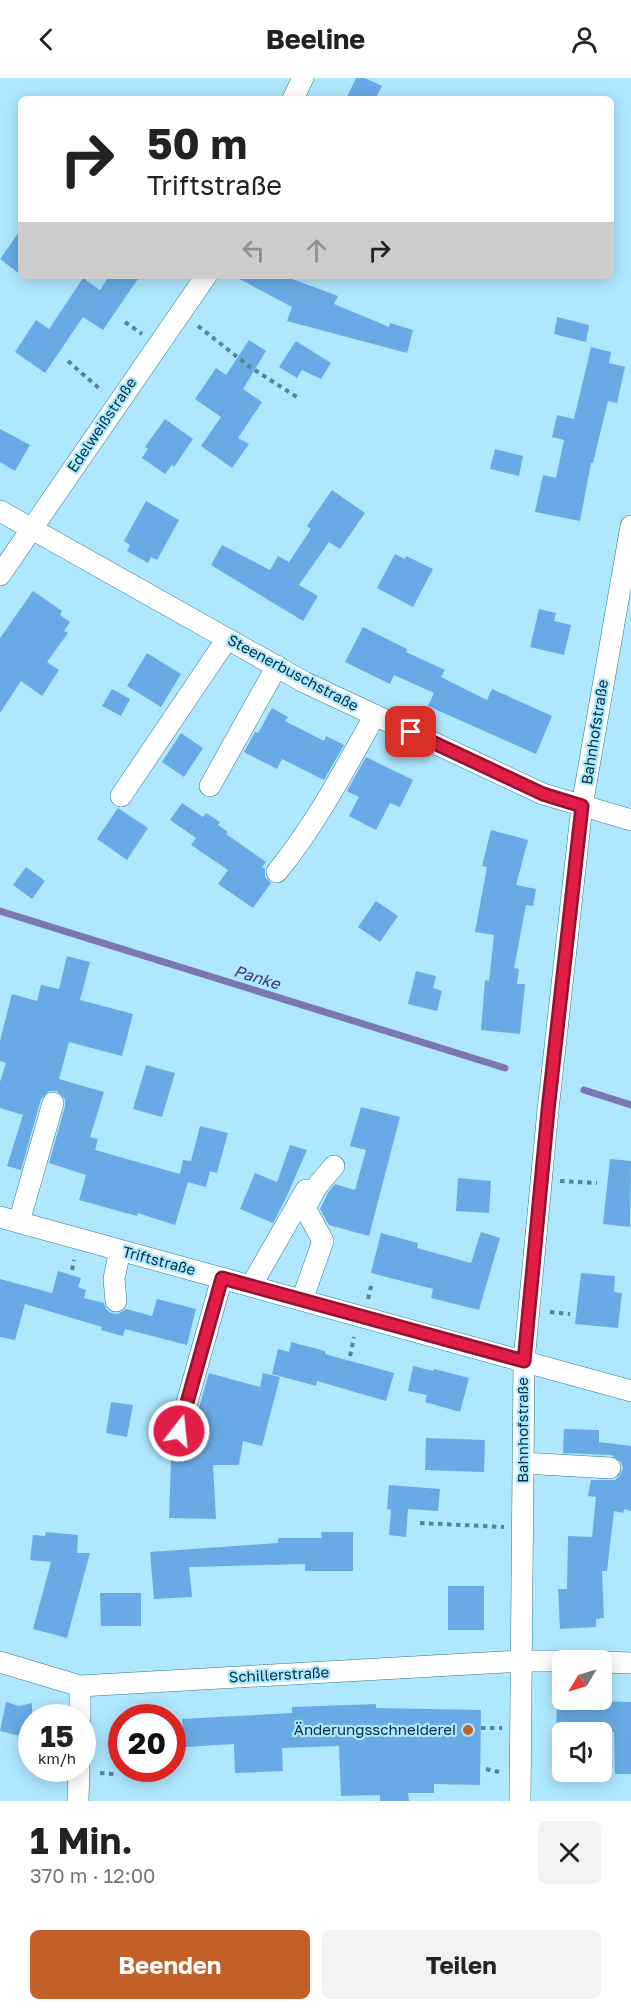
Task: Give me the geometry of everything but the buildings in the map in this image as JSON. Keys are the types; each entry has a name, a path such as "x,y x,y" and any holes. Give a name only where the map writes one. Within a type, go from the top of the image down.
{"street":[{"path":"294,96 303,78"},
{"name":"Edelweißstraße","path":"0,575 204,279"},
{"name":"Steenerbuschstraße","path":"0,512 304,682 543,794 631,820"},
{"name":"Bahnhofstraße","path":"520,1801 524,1361 541,1180 582,806 631,526"},
{"path":"121,796 227,639"},
{"path":"210,786 277,666"},
{"path":"277,872 297,847 326,803 375,715"},
{"path":"10,1220 53,1103"},
{"path":"302,1300 323,1241 305,1208 317,1186 334,1166"},
{"path":"251,1286 307,1188"},
{"name":"Triftstraße","path":"10,1220 631,1391"},
{"path":"116,1301 114,1279 120,1250"},
{"path":"179,1431 222,1278"},
{"path":"523,1464 610,1468"},
{"name":"Schillerstraße","path":"0,1662 80,1686 521,1661 552,1662"},
{"path":"612,1662 631,1663"},
{"path":"80,1686 80,1704"},
{"path":"78,1801 79,1782"}],"path":[{"path":"180,313 250,367 297,397"},
{"path":"68,361 118,402"},
{"path":"541,1180 597,1183"},
{"path":"420,1523 522,1528"}],"waterway":[{"name":"Panke","path":"0,911 505,1068"},
{"name":"Panke","path":"584,1090 631,1105"}],"place":[{"name":"Änderungsschneiderei","path":"468,1730"}],"route":[{"path":"179,1431 222,1278 524,1361 548,1110 582,806 543,794 411,732"}]}
